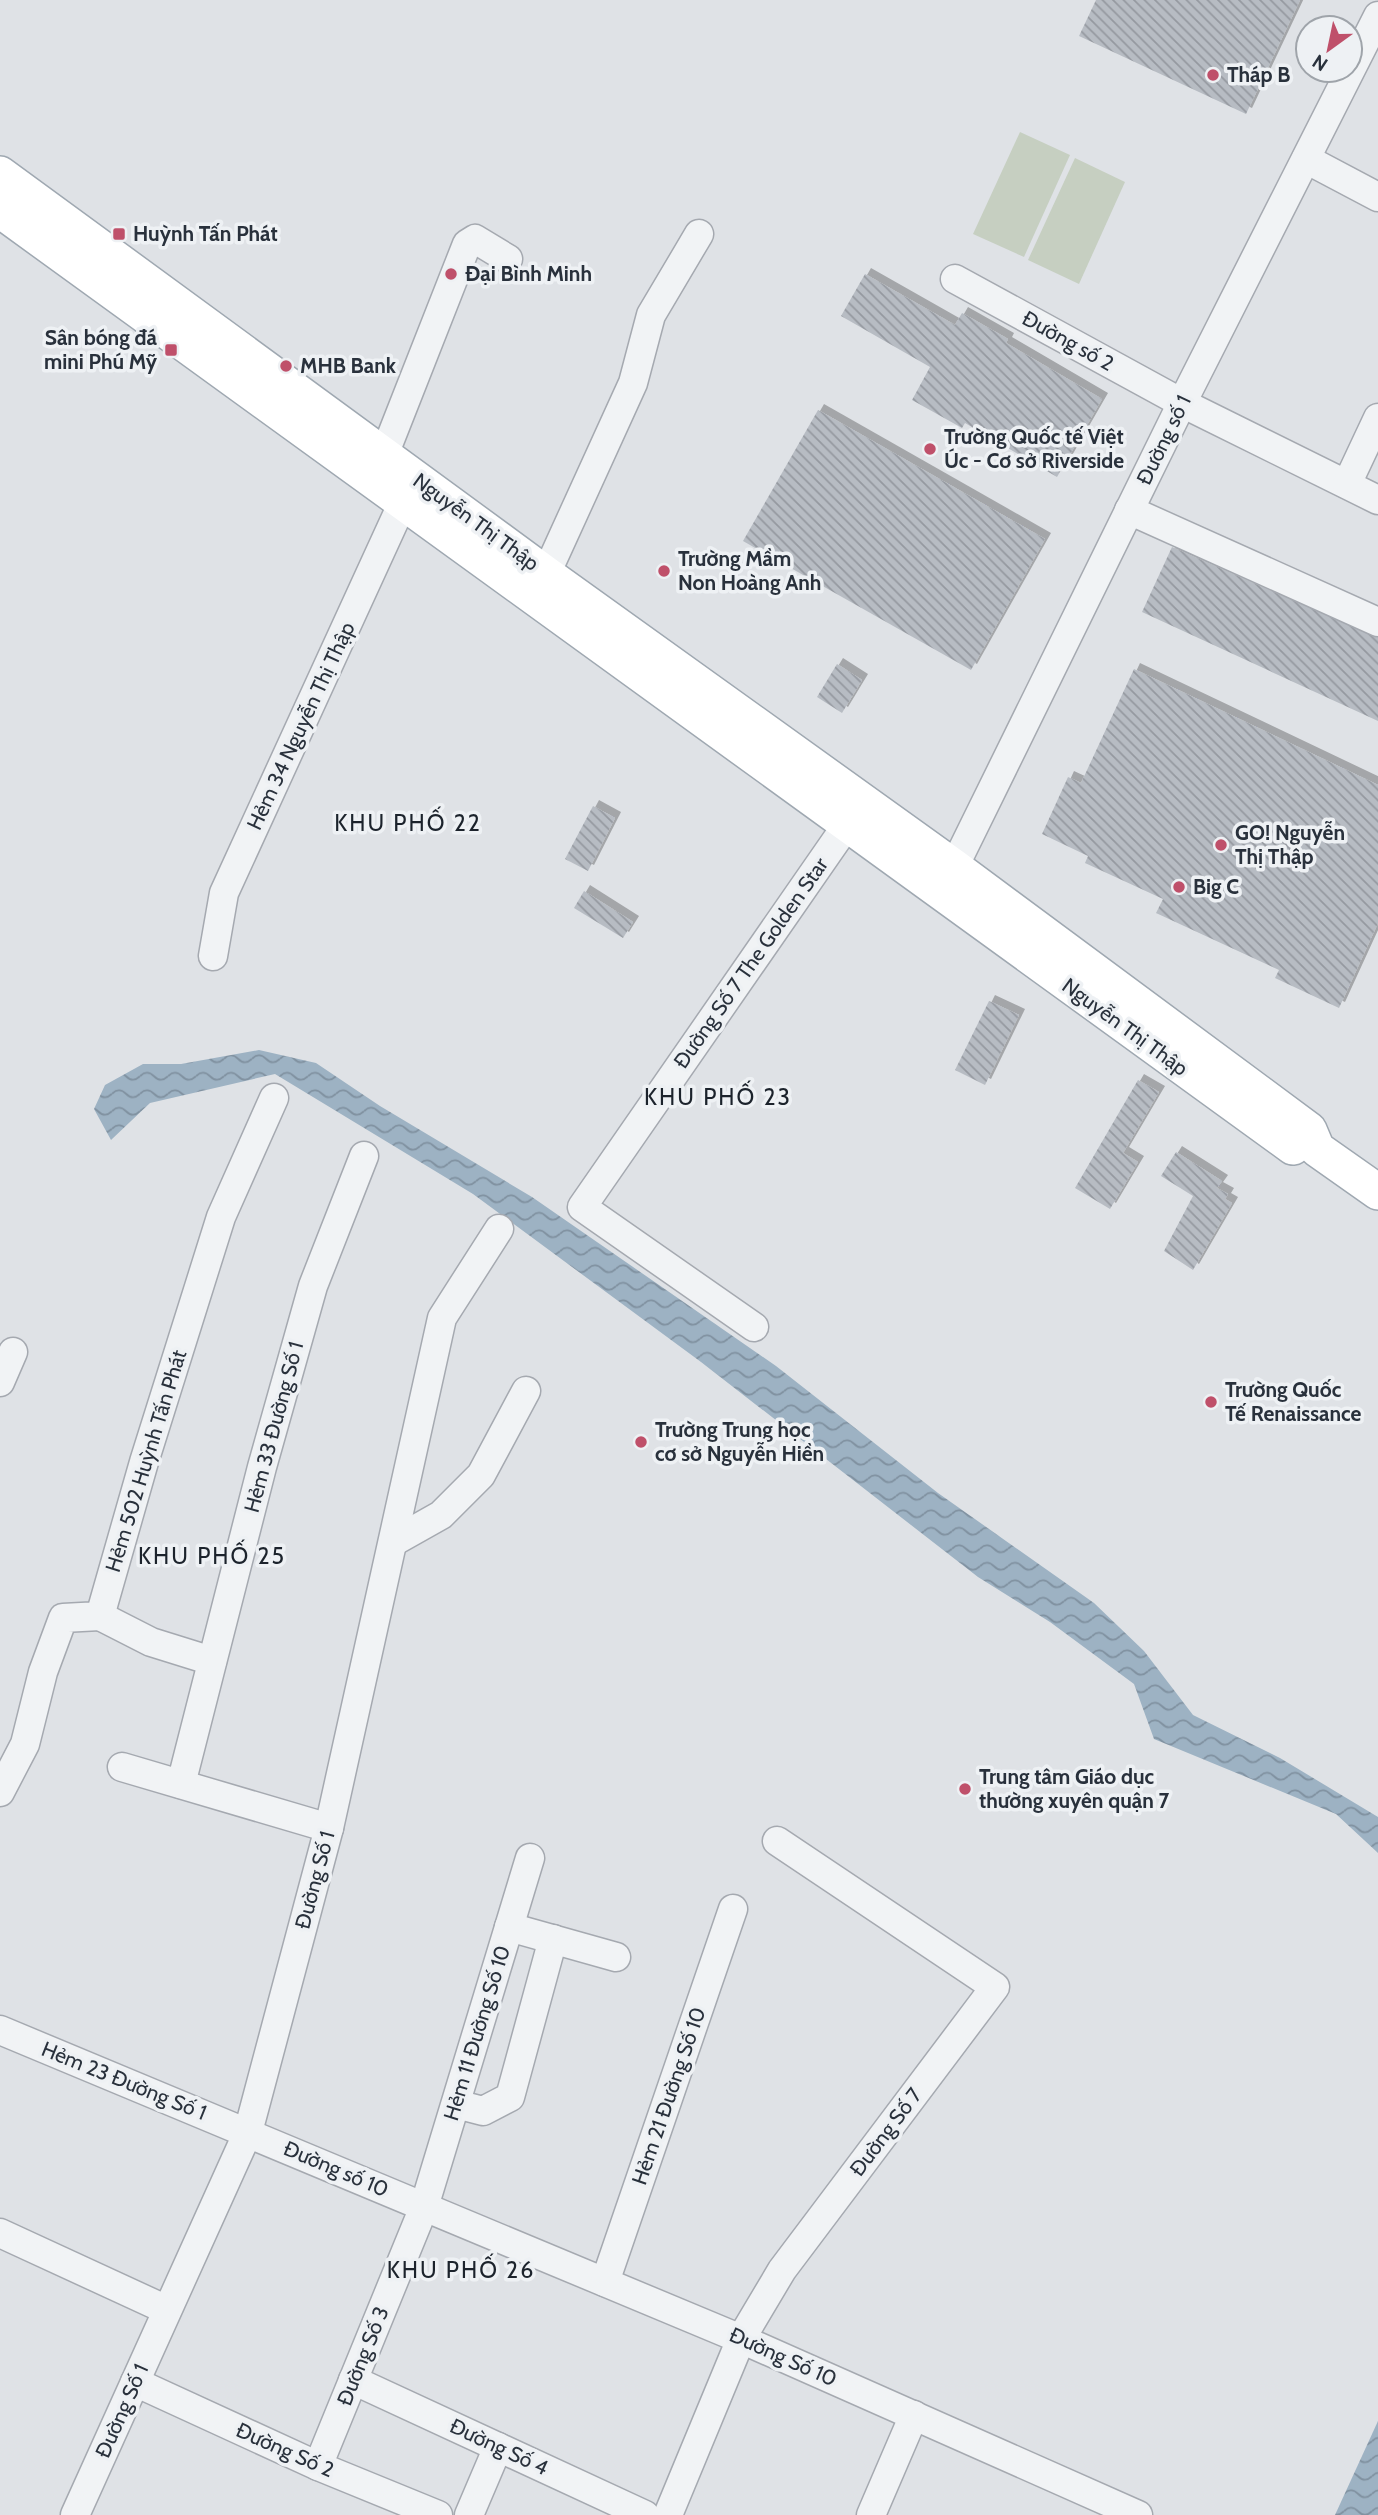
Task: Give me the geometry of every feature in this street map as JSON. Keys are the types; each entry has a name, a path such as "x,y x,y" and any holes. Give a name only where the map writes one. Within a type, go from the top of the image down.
{"main road":[{"name":"Nguyễn Thị Thập","path":"0,174 546,574 856,813"},
{"name":"Nguyễn Thị Thập","path":"0,210 404,500 1309,1130 1317,1149 1378,1192"}],"street":[{"name":"Đường số 1","path":"947,878 1182,403 1378,16"},
{"path":"1306,159 1378,197"},
{"path":"546,574 633,383 651,315 699,234"},
{"path":"384,455 467,244 475,239 508,259"},
{"name":"Đường số 2","path":"955,279 1182,403 1378,500"},
{"path":"1347,484 1378,418"},
{"name":"Hẻm 34 Nguyễn Thị Thập","path":"213,956 224,893 404,500"},
{"path":"1129,510 1378,622"},
{"name":"Đường Số 7 The Golden Star","path":"754,1327 582,1207 856,813"},
{"name":"Hẻm 502 Huỳnh Tấn Phát","path":"100,1616 144,1462 221,1217 274,1098"},
{"name":"Hẻm 33 Đường Số 1","path":"181,1784 262,1467 313,1286 364,1156"},
{"name":"Đường Số 1","path":"75,2515 248,2132 329,1828 442,1318 499,1229"},
{"path":"0,1382 13,1352"},
{"path":"393,1542 441,1515 481,1475 526,1391"},
{"path":"0,1792 24,1744 43,1672 63,1618 100,1616 151,1642 212,1661"},
{"path":"122,1767 329,1828"},
{"name":"Đường Số 7","path":"668,2515 741,2339 782,2270 995,1987 777,1842"},
{"name":"Hẻm 11 Đường Số 10","path":"424,2207 530,1858"},
{"name":"Hẻm 21 Đường Số 10","path":"605,2282 733,1909"},
{"path":"509,1927 615,1957"},
{"path":"457,2104 483,2111 510,2097 553,1939"},
{"name":"Hẻm 23 Đường Số 1","path":"0,2030 248,2132"},
{"name":"Đường số 10","path":"248,2132 424,2207"},
{"name":"Đường Số 10","path":"424,2207 741,2339 1138,2515"},
{"name":"Đường Số 3","path":"318,2466 424,2207"},
{"path":"0,2233 167,2310"},
{"name":"Đường Số 4","path":"353,2380 645,2515"},
{"name":"Đường Số 2","path":"135,2382 318,2466 438,2515"},
{"path":"871,2515 914,2415"},
{"path":"469,2515 498,2447"}],"green space":[{"path":"1020,132 1070,155 1024,257 973,234"},
{"path":"1075,158 1125,182 1079,284 1028,260"}],"water":[{"path":"259,1050 316,1063 380,1106 532,1197 776,1366 938,1493 1094,1603 1144,1651 1193,1715 1280,1758 1378,1817 1378,1853 1336,1814 1154,1739 1134,1684 1050,1622 978,1577 701,1362 473,1194 275,1074 150,1103 111,1140 94,1109 105,1085 143,1064 181,1064"},
{"path":"1378,2421 1378,2515 1335,2515"}],"building":[{"name":"Tháp B","path":"1096,0 1300,0 1246,114 1079,36"},
{"path":"865,274 955,325 962,313 1008,339 1006,343 1102,399 1057,477 965,423 962,428 912,400 930,367 841,316"},
{"path":"818,410 1045,539 971,670 743,541"},
{"path":"1172,547 1378,638 1378,721 1142,612"},
{"path":"837,664 862,680 842,713 817,697"},
{"name":"GO! Nguyễn Thị Thập","path":"1134,669 1378,785 1378,923 1339,1008 1275,978 1279,970 1156,913 1163,899 1085,863 1088,856 1042,834 1068,777 1081,783"},
{"path":"593,806 615,818 588,871 565,859"},
{"path":"584,891 633,922 623,938 574,908"},
{"path":"989,1001 1019,1015 985,1085 955,1070"},
{"path":"1138,1080 1159,1092 1123,1153 1138,1162 1110,1209 1075,1188"},
{"path":"1176,1152 1222,1181 1217,1188 1228,1194 1225,1199 1232,1203 1193,1270 1164,1251 1193,1196 1161,1176"}],"place":[{"name":"Tháp B","path":"1213,75"},
{"name":"Huỳnh Tấn Phát","path":"119,234"},
{"name":"Đại Bình Minh","path":"451,274"},
{"name":"Sân bóng đá mini Phú Mỹ","path":"171,350"},
{"name":"MHB Bank","path":"286,366"},
{"name":"Trường Quốc tế Việt Úc - Cơ sở Riverside","path":"930,449"},
{"name":"Trường Mầm Non Hoàng Anh","path":"664,571"},
{"name":"GO! Nguyễn Thị Thập","path":"1221,845"},
{"name":"Big C","path":"1179,887"},
{"name":"Trường Quốc Tế Renaissance","path":"1211,1402"},
{"name":"Trường Trung học cơ sở Nguyễn Hiền","path":"641,1442"},
{"name":"Trung tâm Giáo dục thường xuyên quận 7","path":"965,1789"}],"district":[{"name":"KHU PHỐ 22","path":"408,823"},
{"name":"KHU PHỐ 23","path":"718,1097"},
{"name":"KHU PHỐ 25","path":"212,1556"},
{"name":"KHU PHỐ 26","path":"461,2270"}]}
